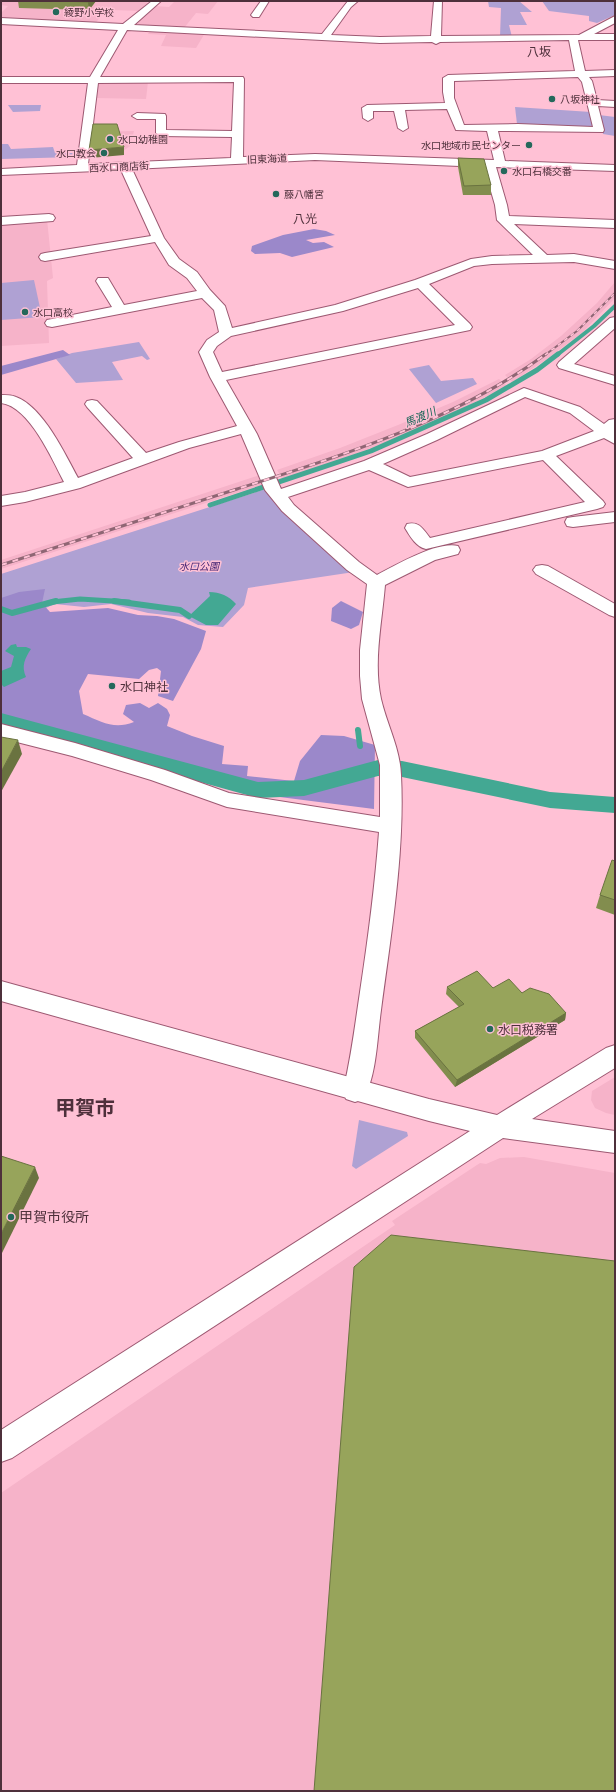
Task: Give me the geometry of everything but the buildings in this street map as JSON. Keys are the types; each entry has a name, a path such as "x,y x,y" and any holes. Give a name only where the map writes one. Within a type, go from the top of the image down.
{"street":[{"path":"82,169 93,80 115,40 126,27 157,1"},
{"path":"254,12 265,1"},
{"path":"324,38 348,5 354,1"},
{"path":"436,41 438,1"},
{"path":"577,38 615,19"},
{"path":"1,21 380,40 436,41 615,37"},
{"path":"577,38 580,73 587,81 599,130 492,127 460,128 451,106 448,92 450,85 448,78 580,73 615,73"},
{"name":"旧東海道","path":"1,80 239,79 237,161 315,157 615,168"},
{"path":"593,104 615,104"},
{"path":"368,118 368,108 451,106"},
{"path":"399,107 403,128"},
{"path":"137,116 161,116 161,133 237,134"},
{"path":"492,127 494,163 503,220 544,259"},
{"name":"西水口商店街","path":"1,172 237,161"},
{"path":"125,167 158,238 174,262 192,275 205,293 220,308 226,333"},
{"path":"1,221 49,218"},
{"path":"503,220 615,224"},
{"path":"45,258 158,238"},
{"path":"376,582 353,566 288,508 273,489 246,428 217,377 206,352 212,343 226,333 338,308 420,283 471,263 492,260 574,258 612,261"},
{"path":"103,281 120,310"},
{"path":"217,377 466,327 420,283"},
{"path":"52,323 205,293"},
{"path":"615,321 564,365 615,381"},
{"path":"600,335 615,339"},
{"path":"273,489 370,464 524,392 575,410 612,431"},
{"path":"1,399 8,398 28,411 40,425 74,485"},
{"path":"92,404 144,460"},
{"path":"1,501 17,499 74,485 184,445 246,428"},
{"path":"370,464 408,482 546,455 612,431"},
{"path":"412,528 426,544 597,504 546,455"},
{"path":"376,582 429,556 615,511"},
{"path":"581,520 615,517"},
{"path":"542,570 615,611"},
{"path":"355,1091 360,1072 380,925 389,826 390,767 370,689 369,670 376,582"},
{"path":"1,731 75,750 158,774 227,800 389,826"},
{"path":"1,991 355,1091 429,1110 498,1126 615,1142"},
{"path":"1,1447 498,1126 615,1055"}],"shaded area":[{"name":"綾野小学校","path":"1,1 145,1 148,3 139,11 112,10 110,13 103,13 95,24 1,20 1,13 8,6 1,5"},
{"path":"175,1 218,1 208,14 196,13 184,28 133,24 155,6 169,7"},
{"path":"150,30 205,33 196,48 161,46 166,35 148,34"},
{"path":"99,82 148,82 146,99 95,98"},
{"name":"水口幼稚園","path":"134,131 130,146 123,151 88,132"},
{"name":"水口高校","path":"47,219 53,278 47,281 49,343 1,346 1,223"},
{"path":"314,229 326,231 335,235 306,240 313,243 324,242 334,247 292,257 280,253 255,254 251,251 252,246 283,235"},
{"path":"615,282 615,298 583,332 547,359 512,382 505,375 531,359 561,336 597,303"},
{"path":"63,350 70,355 1,375 1,366"},
{"path":"499,379 507,386 432,424 361,454 283,480 277,470 340,448 398,425 453,402"},
{"path":"263,474 268,483 1,569 1,560"},
{"path":"45,589 42,603 50,612 108,608 138,615 174,619 206,631 201,649 173,701 158,696 161,671 157,668 149,670 139,679 88,674 79,691 83,714 108,724 127,724 134,722 123,714 126,705 140,703 149,708 158,703 167,709 170,715 167,726 224,746 222,764 248,766 247,776 294,781 300,761 321,735 344,736 375,745 374,809 264,795 91,749 27,734 1,724 1,598 19,592"},
{"path":"209,592 224,595 236,604 218,625 206,625 189,616 210,596"},
{"path":"341,601 363,612 359,625 351,629 331,621 332,608"},
{"path":"16,644 17,647 26,647 31,649 24,662 26,677 4,687 1,684 1,671 11,667 14,656 5,651 11,645"},
{"path":"615,1077 615,1115 595,1108 591,1100 592,1091"},
{"path":"524,1157 615,1173 615,1791 1,1791 1,1493 395,1225 392,1221 480,1163 486,1164 500,1158"}],"green space":[{"path":"488,1 519,1 532,12 520,12 527,25 509,25 512,37 500,37 501,8 489,7"},
{"path":"542,1 615,1 615,15 597,23 589,21 589,16 549,11"},
{"path":"8,105 41,105 40,111 13,112"},
{"path":"515,107 591,112 595,127 517,124"},
{"path":"599,115 615,117 615,136 603,134"},
{"path":"1,144 8,144 11,149 53,147 55,153 74,153 75,157 1,159"},
{"path":"34,280 42,317 1,320 1,283"},
{"path":"139,342 150,359 147,360 142,356 112,362 123,380 76,383 56,359 72,353"},
{"path":"429,365 441,381 473,378 477,384 436,403 409,369"},
{"name":"水口公園","path":"269,488 354,572 248,588 244,605 223,627 198,625 183,617 148,613 111,604 84,607 55,604 20,619 1,715 1,574"},
{"path":"359,1120 407,1132 408,1136 356,1169 352,1166"}],"waterway":[{"name":"馬渡川","path":"557,355 594,326 615,306"},
{"name":"馬渡川","path":"210,505 371,451 486,400 537,370 558,354"},
{"path":"53,602 80,599 115,601"},
{"path":"115,601 129,602"},
{"path":"115,601 180,610 189,616"},
{"path":"1,609 12,613 53,602"},
{"path":"1,720 258,790 304,788 378,768 402,769 550,800 615,805"},
{"path":"358,730 360,746"}],"railway":[{"path":"545,355 577,331 615,293"},
{"path":"1,565 317,463 398,434 475,398 512,377 546,354"}],"place":[{"name":"綾野小学校","path":"56,12"},
{"name":"八坂神社","path":"552,99"},
{"name":"水口幼稚園","path":"110,139"},
{"name":"水口地域市民センター","path":"529,145"},
{"name":"水口教会","path":"104,153"},
{"name":"水口石橋交番","path":"504,171"},
{"name":"藤八幡宮","path":"276,194"},
{"name":"水口高校","path":"25,312"},
{"name":"水口神社","path":"112,686"},
{"name":"水口税務署","path":"490,1029"},
{"name":"甲賀市役所","path":"11,1217"}],"district":[{"name":"八坂","path":"539,51"},
{"name":"八光","path":"305,218"},
{"name":"甲賀市","path":"85,1107"}]}
